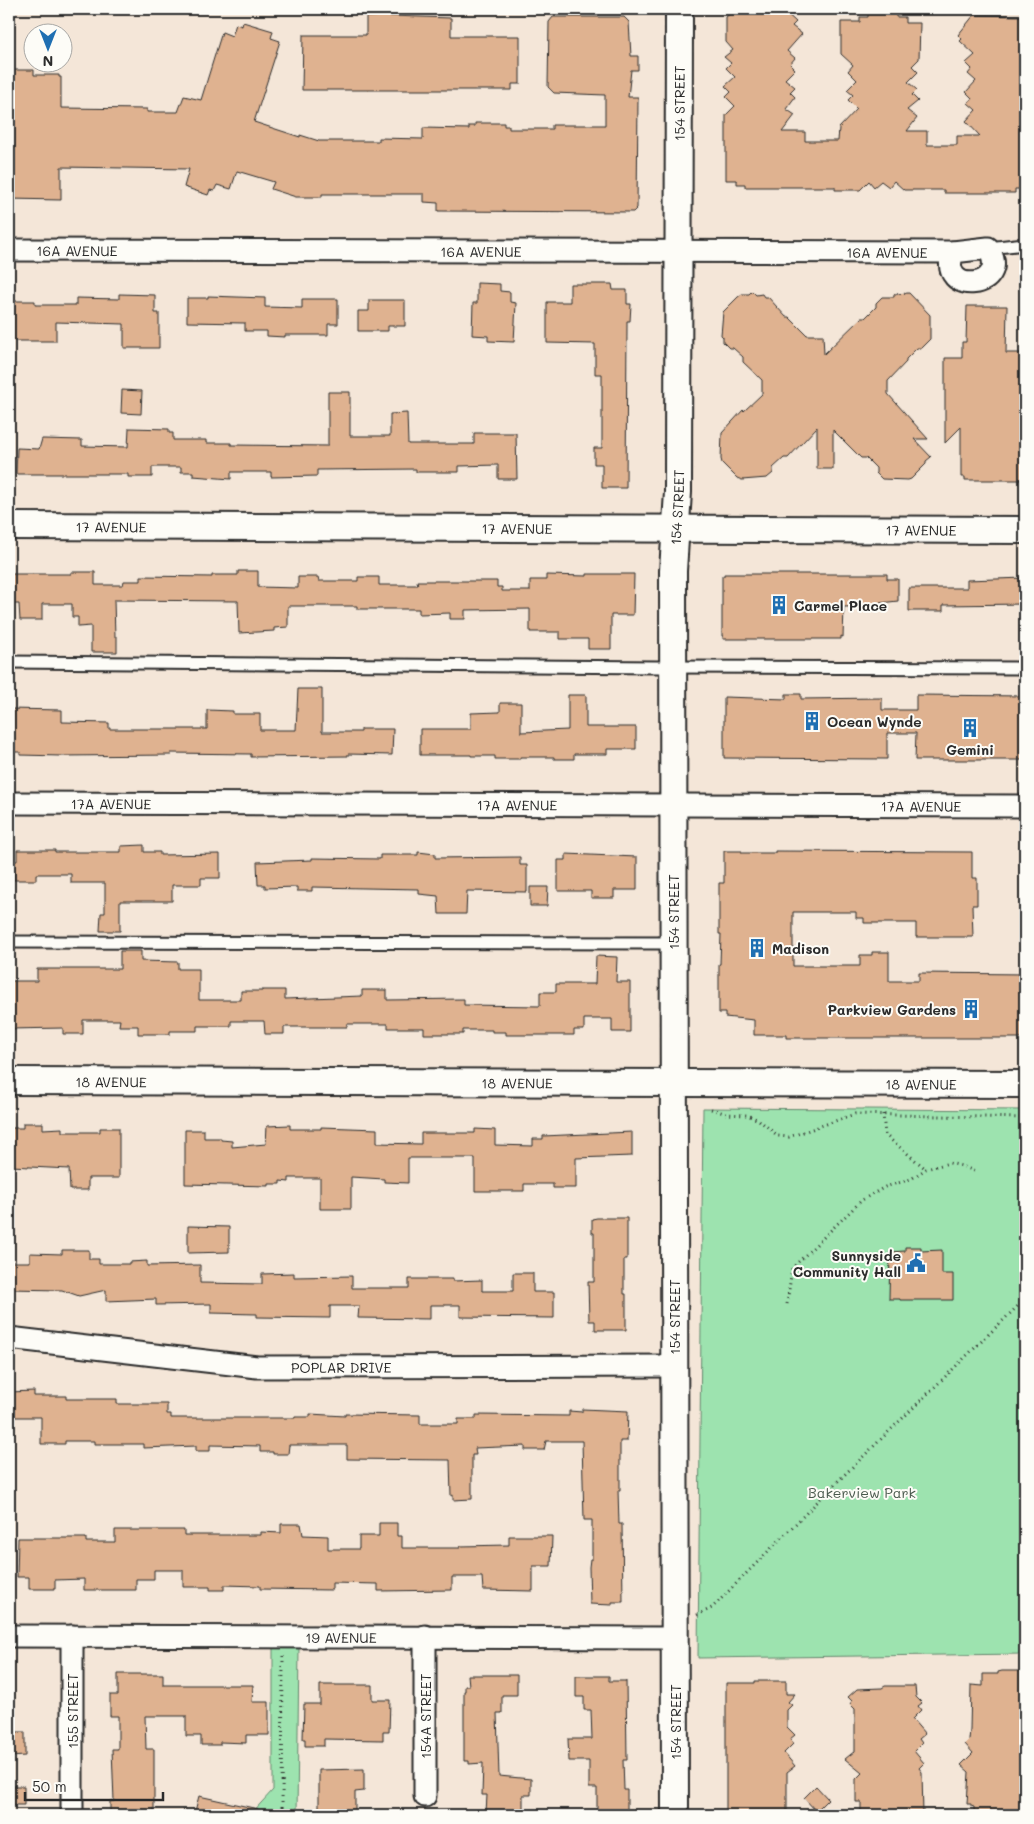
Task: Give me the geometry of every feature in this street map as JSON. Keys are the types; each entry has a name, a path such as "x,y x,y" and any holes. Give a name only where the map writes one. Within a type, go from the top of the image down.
{"street":[{"name":"154 STREET","path":"675,1815 673,571 678,492 679,9"},
{"name":"16A AVENUE","path":"9,250 954,252 988,248"},
{"path":"954,252 950,260 954,274 966,283 973,284 980,282 990,274 993,261 988,248"},
{"name":"17 AVENUE","path":"9,526 1025,530"},
{"name":"17A AVENUE","path":"9,803 1025,806"},
{"name":"18 AVENUE","path":"9,1081 1025,1084"},
{"name":"POPLAR DRIVE","path":"9,1338 257,1367 674,1366"},
{"name":"19 AVENUE","path":"9,1636 674,1638"},
{"name":"155 STREET","path":"72,1636 72,1815"},
{"name":"154A STREET","path":"425,1636 425,1796"}],"lane":[{"path":"988,248 1025,244"},
{"path":"9,662 1025,668"},
{"path":"9,942 673,943"}],"path":[{"path":"711,1109 727,1114 746,1115 759,1120 778,1136 789,1137 855,1114 1025,1118"},
{"path":"883,1114 885,1135 926,1169"},
{"path":"787,1304 792,1268 862,1200 885,1187 911,1179 926,1169 949,1164 974,1170"},
{"path":"689,1616 712,1608 836,1483 1025,1299"},
{"path":"278,1815 282,1812 283,1650"}],"green space":[{"name":"Bakerview Park","path":"703,1108 1025,1110 1025,1654 698,1658"},
{"path":"273,1648 299,1648 297,1815 250,1815 273,1790"}],"building":[{"path":"734,10 783,10 796,22 792,26 802,34 787,51 795,58 790,64 795,69 785,79 795,87 790,92 795,97 786,109 795,115 782,132 805,132 805,141 838,141 839,128 857,109 848,100 853,95 847,90 857,80 848,71 853,65 841,54 841,22 860,22 860,17 868,17 868,13 896,13 896,17 905,17 905,23 920,23 919,59 912,66 918,72 908,82 917,90 912,95 918,101 907,110 917,118 907,131 927,131 927,145 957,145 957,136 980,136 966,121 976,110 968,103 972,98 966,92 976,81 968,74 972,69 966,63 975,55 960,41 962,39 958,35 974,15 1025,16 1024,189 1015,189 1015,193 944,193 944,190 904,190 894,181 889,187 881,181 874,187 869,181 860,190 835,190 835,187 745,187 745,184 737,184 737,180 726,180 726,115 735,106 726,97 731,92 725,86 735,77 726,68 731,63 724,57 733,50 726,42 726,17"},
{"path":"366,17 451,18 451,36 520,36 520,84 512,84 512,90 302,90 303,35 366,35"},
{"path":"553,17 624,17 629,22 631,56 638,56 638,70 631,70 628,97 638,97 637,208 633,212 438,211 438,203 424,202 424,194 322,194 322,197 296,197 271,189 274,182 237,171 231,189 217,185 214,191 210,190 208,195 184,187 189,169 61,167 61,200 9,199 10,70 34,72 34,75 59,75 61,77 61,108 147,109 147,112 178,112 184,96 201,100 222,32 232,36 236,24 242,26 243,22 273,31 271,38 280,41 254,122 300,137 300,135 319,141 379,141 379,138 423,139 423,128 469,129 469,126 475,126 475,123 504,123 504,126 509,126 509,129 552,129 552,125 605,125 605,95 554,93 548,87 549,22"},
{"path":"477,283 500,284 500,291 510,292 510,302 516,303 514,342 488,341 488,336 472,335 473,303 477,303"},
{"path":"570,284 612,284 613,290 627,290 627,304 631,304 630,321 627,321 626,488 602,488 602,464 594,464 594,448 602,448 602,374 595,374 595,344 547,343 547,302 570,302"},
{"path":"752,291 756,295 762,294 764,297 768,297 786,317 789,317 807,335 823,335 824,354 861,318 865,318 876,307 876,303 882,297 894,297 894,294 909,293 930,315 930,339 906,359 906,362 888,381 888,394 928,439 914,439 931,457 911,479 882,479 876,473 876,468 866,458 861,458 833,430 833,469 817,469 817,427 788,458 784,458 773,468 773,473 767,478 742,480 737,478 722,463 722,433 743,410 762,394 762,380 743,362 743,357 723,342 721,335 723,312 742,294 749,294"},
{"path":"119,294 155,295 155,313 159,313 159,348 124,348 124,324 56,322 56,341 16,341 9,339 9,301 35,301 35,305 76,305 76,298 119,299"},
{"path":"208,296 265,298 265,307 302,308 302,299 338,299 338,324 328,324 328,335 285,335 285,337 267,336 267,331 245,331 245,323 187,322 187,298 208,298"},
{"path":"369,300 405,300 405,326 388,326 388,331 358,331 358,311 369,311"},
{"path":"967,306 1007,306 1006,353 1025,353 1025,480 965,480 965,477 961,477 961,427 945,443 945,358 962,358 962,342 966,342"},
{"path":"122,390 142,391 141,414 121,413"},
{"path":"328,392 350,392 350,436 390,436 390,414 407,413 408,444 474,444 474,433 516,433 517,479 498,479 498,465 459,466 459,472 416,472 416,469 317,470 317,476 271,477 271,472 231,472 231,479 193,476 193,472 181,472 181,467 152,467 152,477 128,477 128,474 16,474 17,448 39,449 42,439 82,440 82,446 128,447 129,428 169,429 169,433 173,433 173,440 206,440 206,443 328,446"},
{"path":"238,571 258,571 258,587 298,588 298,577 318,577 319,581 358,581 358,577 379,577 379,585 418,585 417,581 497,581 497,587 502,587 502,591 530,591 530,580 546,580 546,575 634,574 633,615 611,615 611,649 588,649 588,639 560,639 560,632 530,632 530,609 465,610 465,619 450,619 450,613 419,614 419,609 357,609 357,606 288,606 288,627 274,628 274,631 239,633 238,601 114,600 117,652 91,652 91,626 78,627 78,617 72,617 72,604 42,604 42,620 20,620 19,604 9,604 9,574 95,572 95,585 123,585 124,581 141,581 141,576 212,577 212,575 238,575"},
{"name":"Carmel Place","path":"724,574 887,574 887,579 898,579 898,601 880,603 880,606 844,607 843,637 841,636 841,639 723,639 722,576"},
{"path":"1025,578 1025,604 943,605 943,611 909,611 909,588 967,588 967,580"},
{"path":"298,689 322,689 322,732 361,732 361,729 393,729 392,755 348,754 348,756 251,757 251,754 171,753 171,755 61,756 20,755 20,752 9,752 9,709 62,710 62,722 109,723 109,729 207,729 207,710 233,711 233,714 260,714 260,730 296,730"},
{"path":"786,694 801,694 801,699 882,698 882,710 916,710 916,695 1025,696 1025,760 915,760 916,733 887,733 887,759 724,758 724,697 786,699"},
{"path":"568,695 586,695 586,727 636,727 636,749 607,749 607,754 574,754 574,759 520,757 520,759 495,759 495,756 420,755 420,729 471,729 471,713 500,712 500,703 521,703 521,732 568,730"},
{"path":"144,845 144,852 160,852 160,855 220,854 220,878 201,878 201,885 172,885 172,901 120,901 120,931 100,931 101,913 105,913 105,883 71,883 71,874 36,874 36,880 14,880 14,861 17,861 17,850 121,852 121,846"},
{"path":"724,851 742,851 742,853 775,853 775,851 972,852 972,878 977,878 977,905 972,905 973,937 916,937 916,923 864,923 864,918 856,918 856,912 793,912 793,966 860,966 860,955 872,955 872,952 889,952 889,981 919,981 919,973 1025,974 1025,1038 786,1038 786,1035 754,1035 754,1020 725,1017 725,1013 719,1013 721,934 719,934 719,883 724,883"},
{"path":"418,852 435,854 435,858 520,857 520,865 527,865 527,892 467,891 466,914 439,914 438,896 419,894 419,889 312,887 312,891 297,891 297,887 265,888 265,885 258,885 257,862 312,860 312,858 380,859 380,855 418,855"},
{"path":"566,854 637,857 637,890 614,890 614,898 591,898 591,891 558,891 558,860 566,860"},
{"path":"530,887 548,887 547,906 530,906"},
{"path":"120,951 141,951 141,961 178,962 178,969 199,969 199,1000 241,1000 241,991 285,990 285,999 362,996 362,990 387,990 387,1000 464,999 464,1005 540,1006 540,992 556,992 556,984 595,984 596,956 617,957 616,982 630,982 630,1032 612,1032 612,1019 584,1019 584,1030 574,1030 574,1035 506,1035 506,1032 492,1032 492,1030 463,1030 463,1034 424,1034 424,1028 388,1028 388,1024 347,1024 347,1027 284,1027 284,1034 265,1034 264,1021 231,1021 231,1026 197,1026 197,1031 170,1031 170,1034 138,1034 138,1026 119,1026 120,1020 83,1020 83,1034 63,1034 63,1028 9,1029 9,981 37,981 37,969 120,969"},
{"path":"23,1123 43,1123 43,1129 62,1128 62,1132 100,1132 100,1128 119,1128 119,1178 88,1178 88,1190 70,1190 69,1169 11,1166 10,1128 23,1128"},
{"path":"290,1125 290,1129 321,1129 321,1127 377,1129 377,1143 421,1144 421,1133 475,1133 475,1129 495,1130 495,1145 533,1146 533,1139 543,1139 543,1136 632,1132 632,1156 576,1158 576,1188 553,1188 553,1184 524,1184 524,1191 475,1191 475,1158 408,1158 408,1183 384,1182 384,1179 351,1177 351,1209 320,1209 320,1178 289,1178 289,1182 280,1181 280,1184 269,1184 269,1186 185,1184 185,1130 204,1130 204,1138 221,1138 221,1140 232,1141 232,1147 266,1144 267,1126"},
{"path":"627,1218 627,1259 624,1259 626,1330 595,1330 595,1321 589,1321 588,1282 594,1282 594,1233 592,1233 592,1219"},
{"path":"188,1226 229,1227 229,1252 188,1253"},
{"name":"Sunnyside Community Hall","path":"905,1247 921,1247 921,1251 942,1250 942,1274 953,1274 953,1300 889,1299 890,1252 905,1251"},
{"path":"62,1250 89,1250 89,1259 99,1259 99,1264 129,1264 129,1262 147,1261 147,1266 200,1265 200,1283 262,1284 262,1274 294,1273 294,1277 352,1276 352,1288 409,1288 409,1279 453,1279 453,1281 482,1280 482,1291 513,1291 513,1273 533,1273 533,1292 554,1292 554,1318 460,1317 460,1305 430,1305 430,1319 358,1318 359,1306 330,1306 330,1318 257,1317 257,1314 211,1313 211,1304 156,1305 156,1299 106,1301 106,1290 79,1296 62,1290 9,1289 9,1262 30,1262 30,1253 62,1254"},
{"path":"34,1391 34,1396 66,1396 66,1399 117,1399 117,1404 167,1404 167,1414 171,1414 171,1418 295,1418 310,1417 310,1414 345,1416 345,1414 420,1415 420,1424 458,1424 458,1419 476,1419 476,1415 569,1416 569,1411 582,1412 582,1409 628,1411 627,1441 620,1441 620,1490 618,1490 619,1524 622,1524 623,1602 612,1602 612,1605 590,1604 589,1567 590,1559 592,1559 592,1520 584,1520 582,1441 546,1441 544,1450 525,1450 525,1446 475,1448 476,1455 472,1455 472,1499 453,1500 453,1495 451,1496 450,1460 347,1459 347,1445 289,1445 288,1454 273,1454 273,1452 260,1452 260,1446 210,1445 210,1451 196,1451 196,1446 143,1448 143,1444 94,1444 94,1441 65,1441 65,1444 41,1444 41,1417 9,1417 9,1392"},
{"path":"379,1523 397,1523 397,1536 402,1536 402,1548 460,1548 460,1546 509,1545 509,1536 552,1536 551,1566 533,1566 533,1591 483,1590 482,1577 452,1577 452,1590 378,1591 378,1584 332,1583 332,1590 260,1589 260,1586 224,1585 224,1590 210,1590 210,1587 183,1587 183,1570 154,1570 154,1579 136,1579 136,1590 84,1590 84,1579 55,1580 55,1589 29,1589 29,1577 17,1577 18,1538 86,1538 86,1542 115,1542 115,1530 184,1530 184,1535 261,1535 261,1532 281,1533 281,1524 301,1524 303,1535 328,1536 328,1549 359,1549 359,1536 379,1536"},
{"path":"1025,1671 1025,1815 974,1815 974,1807 971,1804 967,1804 969,1772 961,1765 973,1753 965,1744 969,1740 971,1685 983,1686 983,1674 998,1674 998,1672"},
{"path":"118,1674 163,1674 163,1685 253,1685 252,1702 269,1702 269,1735 246,1735 246,1743 220,1742 220,1745 201,1745 201,1736 186,1736 186,1716 145,1716 146,1749 154,1749 154,1815 110,1815 110,1801 114,1801 112,1749 118,1749 118,1716 110,1716 110,1695 118,1695"},
{"path":"468,1675 517,1675 517,1695 502,1695 502,1713 497,1713 499,1776 531,1779 531,1795 523,1795 523,1813 486,1813 487,1795 482,1795 483,1763 469,1764 469,1761 464,1761 464,1691 465,1686 469,1686"},
{"path":"576,1676 609,1676 609,1681 626,1681 627,1760 623,1760 624,1790 627,1790 627,1812 623,1812 623,1815 597,1814 597,1788 589,1788 589,1761 569,1761 568,1739 592,1739 591,1710 584,1710 584,1697 576,1697"},
{"path":"755,1681 786,1681 786,1694 795,1694 788,1702 792,1705 787,1710 787,1727 795,1735 790,1739 793,1744 784,1753 795,1766 787,1772 787,1815 726,1815 726,1683 755,1683"},
{"path":"320,1685 372,1685 372,1700 390,1700 389,1732 383,1732 383,1740 324,1739 324,1746 305,1746 305,1739 303,1739 304,1704 320,1704"},
{"path":"885,1686 915,1686 916,1697 922,1703 918,1706 921,1710 912,1719 925,1734 919,1739 922,1743 914,1751 924,1763 919,1768 922,1772 923,1815 861,1815 861,1802 856,1802 856,1779 862,1773 845,1759 855,1751 855,1709 850,1704 852,1701 848,1697 857,1689 882,1688"},
{"path":"9,1732 25,1732 25,1756 9,1757"},
{"path":"364,1769 364,1791 355,1792 355,1812 319,1813 319,1770"},
{"path":"9,1786 24,1786 24,1805 9,1805"},
{"path":"816,1786 828,1799 816,1811 804,1798"},
{"path":"199,1796 258,1809 258,1815 194,1815"}],"place":[{"name":"Carmel Place","path":"779,605"},
{"name":"Ocean Wynde","path":"812,721"},
{"name":"Gemini","path":"970,728"},
{"name":"Madison","path":"757,948"},
{"name":"Parkview Gardens","path":"971,1009"},
{"name":"Sunnyside Community Hall","path":"916,1263"}]}
